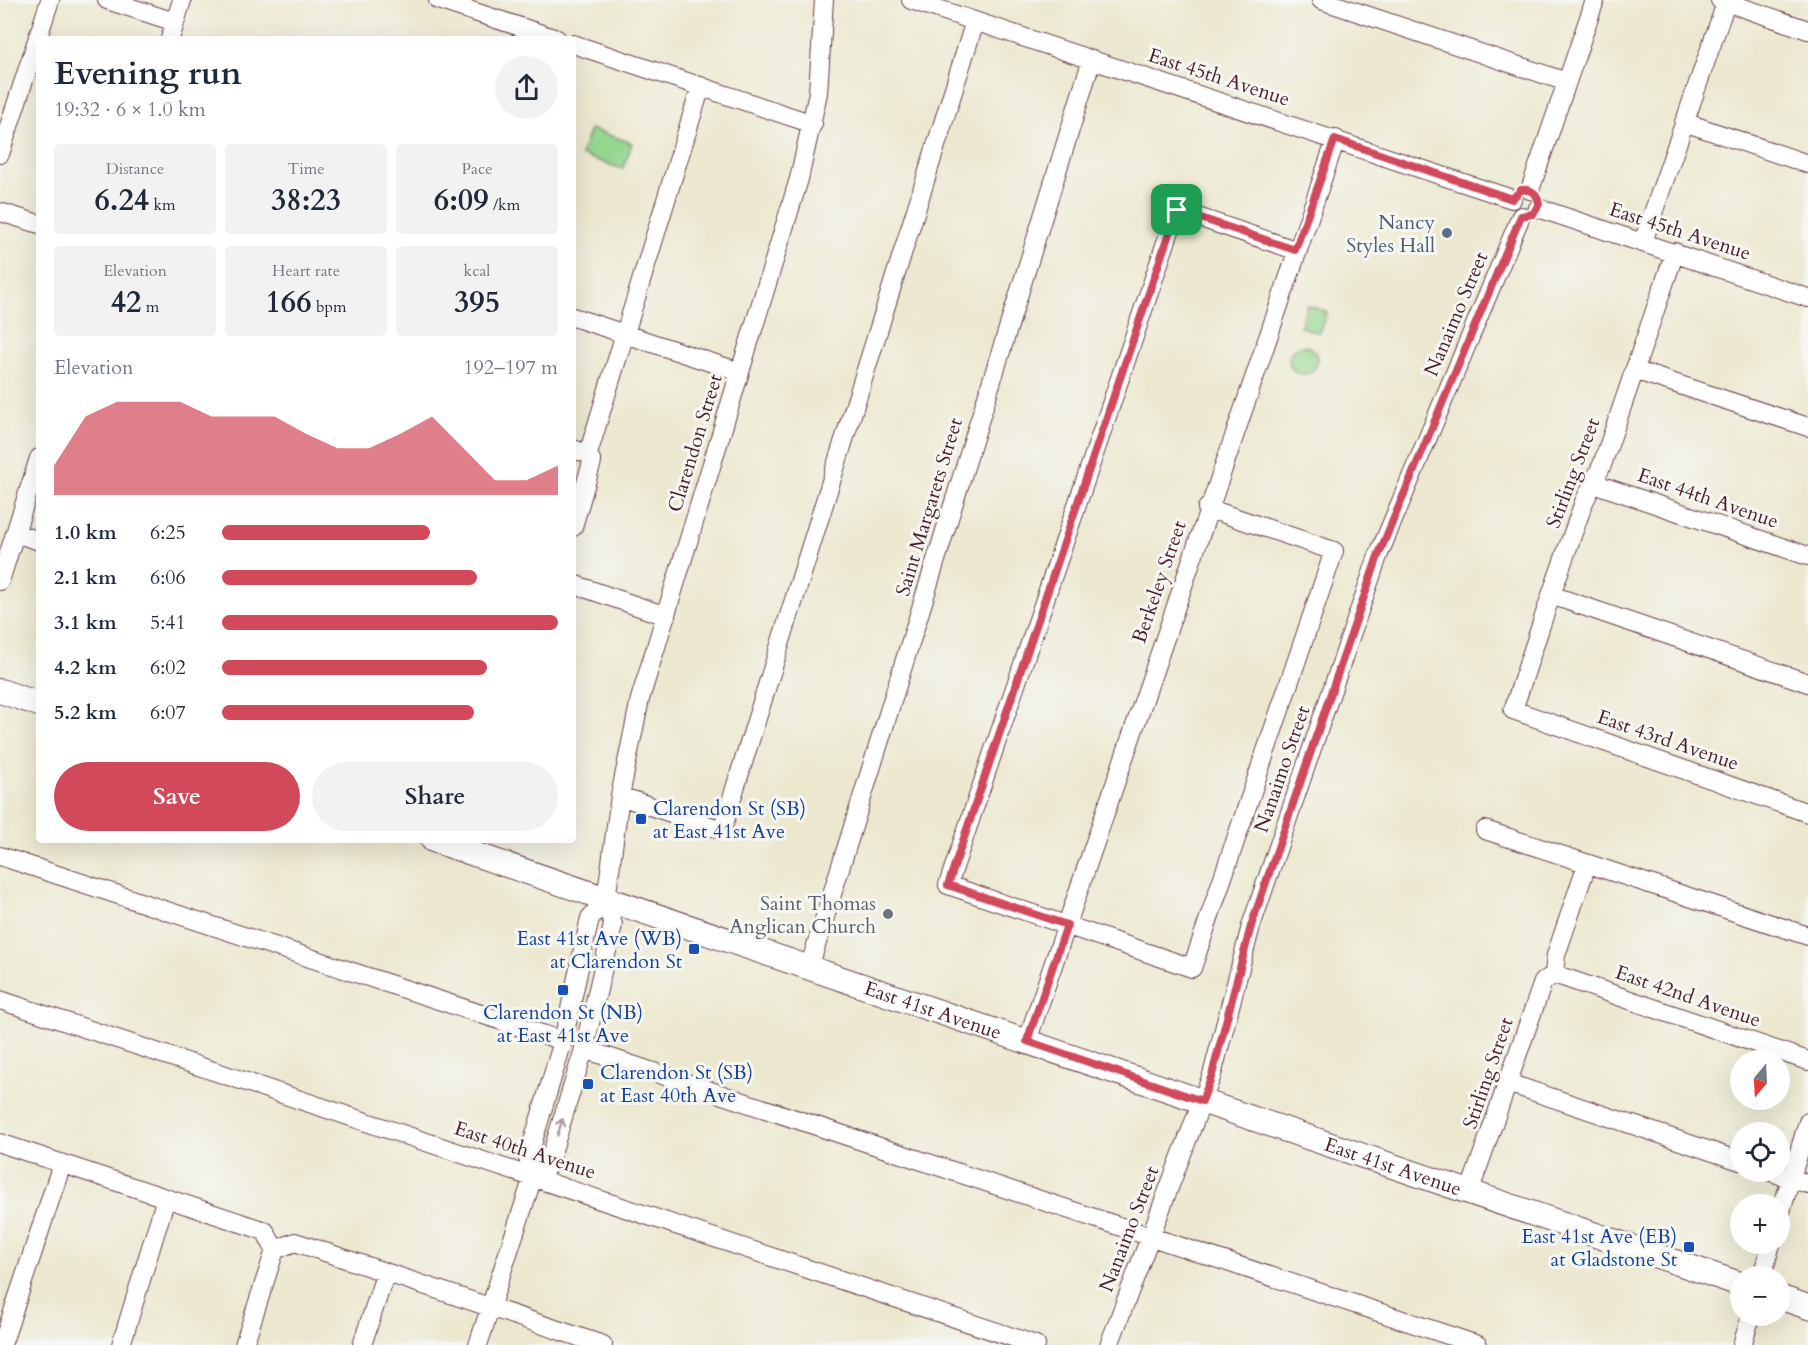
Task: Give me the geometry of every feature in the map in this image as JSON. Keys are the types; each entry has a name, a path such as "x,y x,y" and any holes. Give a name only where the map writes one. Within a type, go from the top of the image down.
{"main road":[{"path":"0,691 36,703"},
{"name":"East 41st Avenue","path":"442,843 1470,1190 1730,1281"},
{"path":"1790,1301 1808,1307"}],"street":[{"path":"0,154 9,98 50,0"},
{"path":"106,0 172,30 182,0"},
{"path":"438,0 548,36"},
{"name":"Clarendon Street","path":"533,1177 548,1166 584,1049 612,925 606,900 620,796 640,699 799,179 813,124 822,61 824,0"},
{"name":"East 45th Avenue","path":"911,0 1512,199"},
{"path":"1321,0 1567,82"},
{"path":"1530,190 1595,0"},
{"path":"1643,242 1724,1 1808,30"},
{"path":"620,796 722,830 975,21"},
{"path":"576,45 813,124"},
{"name":"Saint Margarets Street","path":"809,968 1092,59"},
{"path":"576,518 592,462 580,451 624,334 701,86"},
{"path":"1684,122 1808,165"},
{"name":"Berkeley Street","path":"1027,1041 1295,250 1335,139"},
{"path":"1521,190 1530,190 1537,195 1538,208 1529,216 1521,216 1514,211 1512,199 1521,190"},
{"name":"East 45th Avenue","path":"1538,208 1808,298"},
{"path":"1207,508 1334,551 1192,968 948,885 1177,210 1295,250"},
{"path":"0,212 36,223"},
{"name":"Nanaimo Street","path":"1109,1345 1212,1075 1251,926 1378,556 1521,216"},
{"name":"Stirling Street","path":"1513,710 1551,595 1593,483 1602,465 1675,252"},
{"path":"576,318 740,372"},
{"path":"1634,370 1808,427"},
{"path":"0,581 36,467"},
{"name":"East 44th Avenue","path":"1593,483 1808,556"},
{"path":"15,533 36,540"},
{"path":"576,585 666,616"},
{"path":"1551,595 1808,683"},
{"name":"East 43rd Avenue","path":"1513,710 1808,813"},
{"path":"1485,830 1808,936"},
{"path":"0,856 563,1041"},
{"path":"1554,974 1556,954 1587,864"},
{"name":"Clarendon Street","path":"478,1345 533,1177 528,1158 563,1041 590,918 606,900"},
{"name":"Stirling Street","path":"1470,1190 1544,982 1554,974"},
{"name":"East 42nd Avenue","path":"1554,974 1808,1060"},
{"name":"East 40th Avenue","path":"0,1000 1035,1345"},
{"path":"584,1049 1149,1238 1478,1345"},
{"path":"1508,1083 1730,1158"},
{"path":"1790,1199 1800,1181 1808,1122"},
{"path":"0,1143 265,1231 275,1250 244,1345"},
{"path":"2,1345 62,1164"},
{"path":"121,1345 166,1198"},
{"path":"275,1250 295,1242 603,1345"},
{"path":"362,1345 386,1272"},
{"path":"1742,1345 1748,1326"}],"green space":[{"path":"590,129 632,143 623,169 581,155"},
{"path":"1307,305 1327,312 1319,333 1300,327"},
{"path":"1303,346 1313,350 1317,360 1313,370 1303,374 1293,370 1289,360 1293,350"}],"place":[{"name":"Nancy Styles Hall","path":"1447,233"},
{"name":"Clarendon St (SB) at East 41st Ave","path":"641,819"},
{"name":"Saint Thomas Anglican Church","path":"888,914"},
{"name":"East 41st Ave (WB) at Clarendon St","path":"694,949"},
{"name":"Clarendon St (NB) at East 41st Ave","path":"563,990"},
{"name":"Clarendon St (SB) at East 40th Ave","path":"588,1084"},
{"name":"East 41st Ave (EB) at Gladstone St","path":"1689,1247"}],"route":[{"path":"1335,139 1512,199 1521,190 1530,190 1537,195 1539,204 1533,214 1521,216 1378,556 1251,926 1212,1075 1202,1101 1027,1041 1067,925 948,885 1177,210 1295,250 1335,139"}]}
